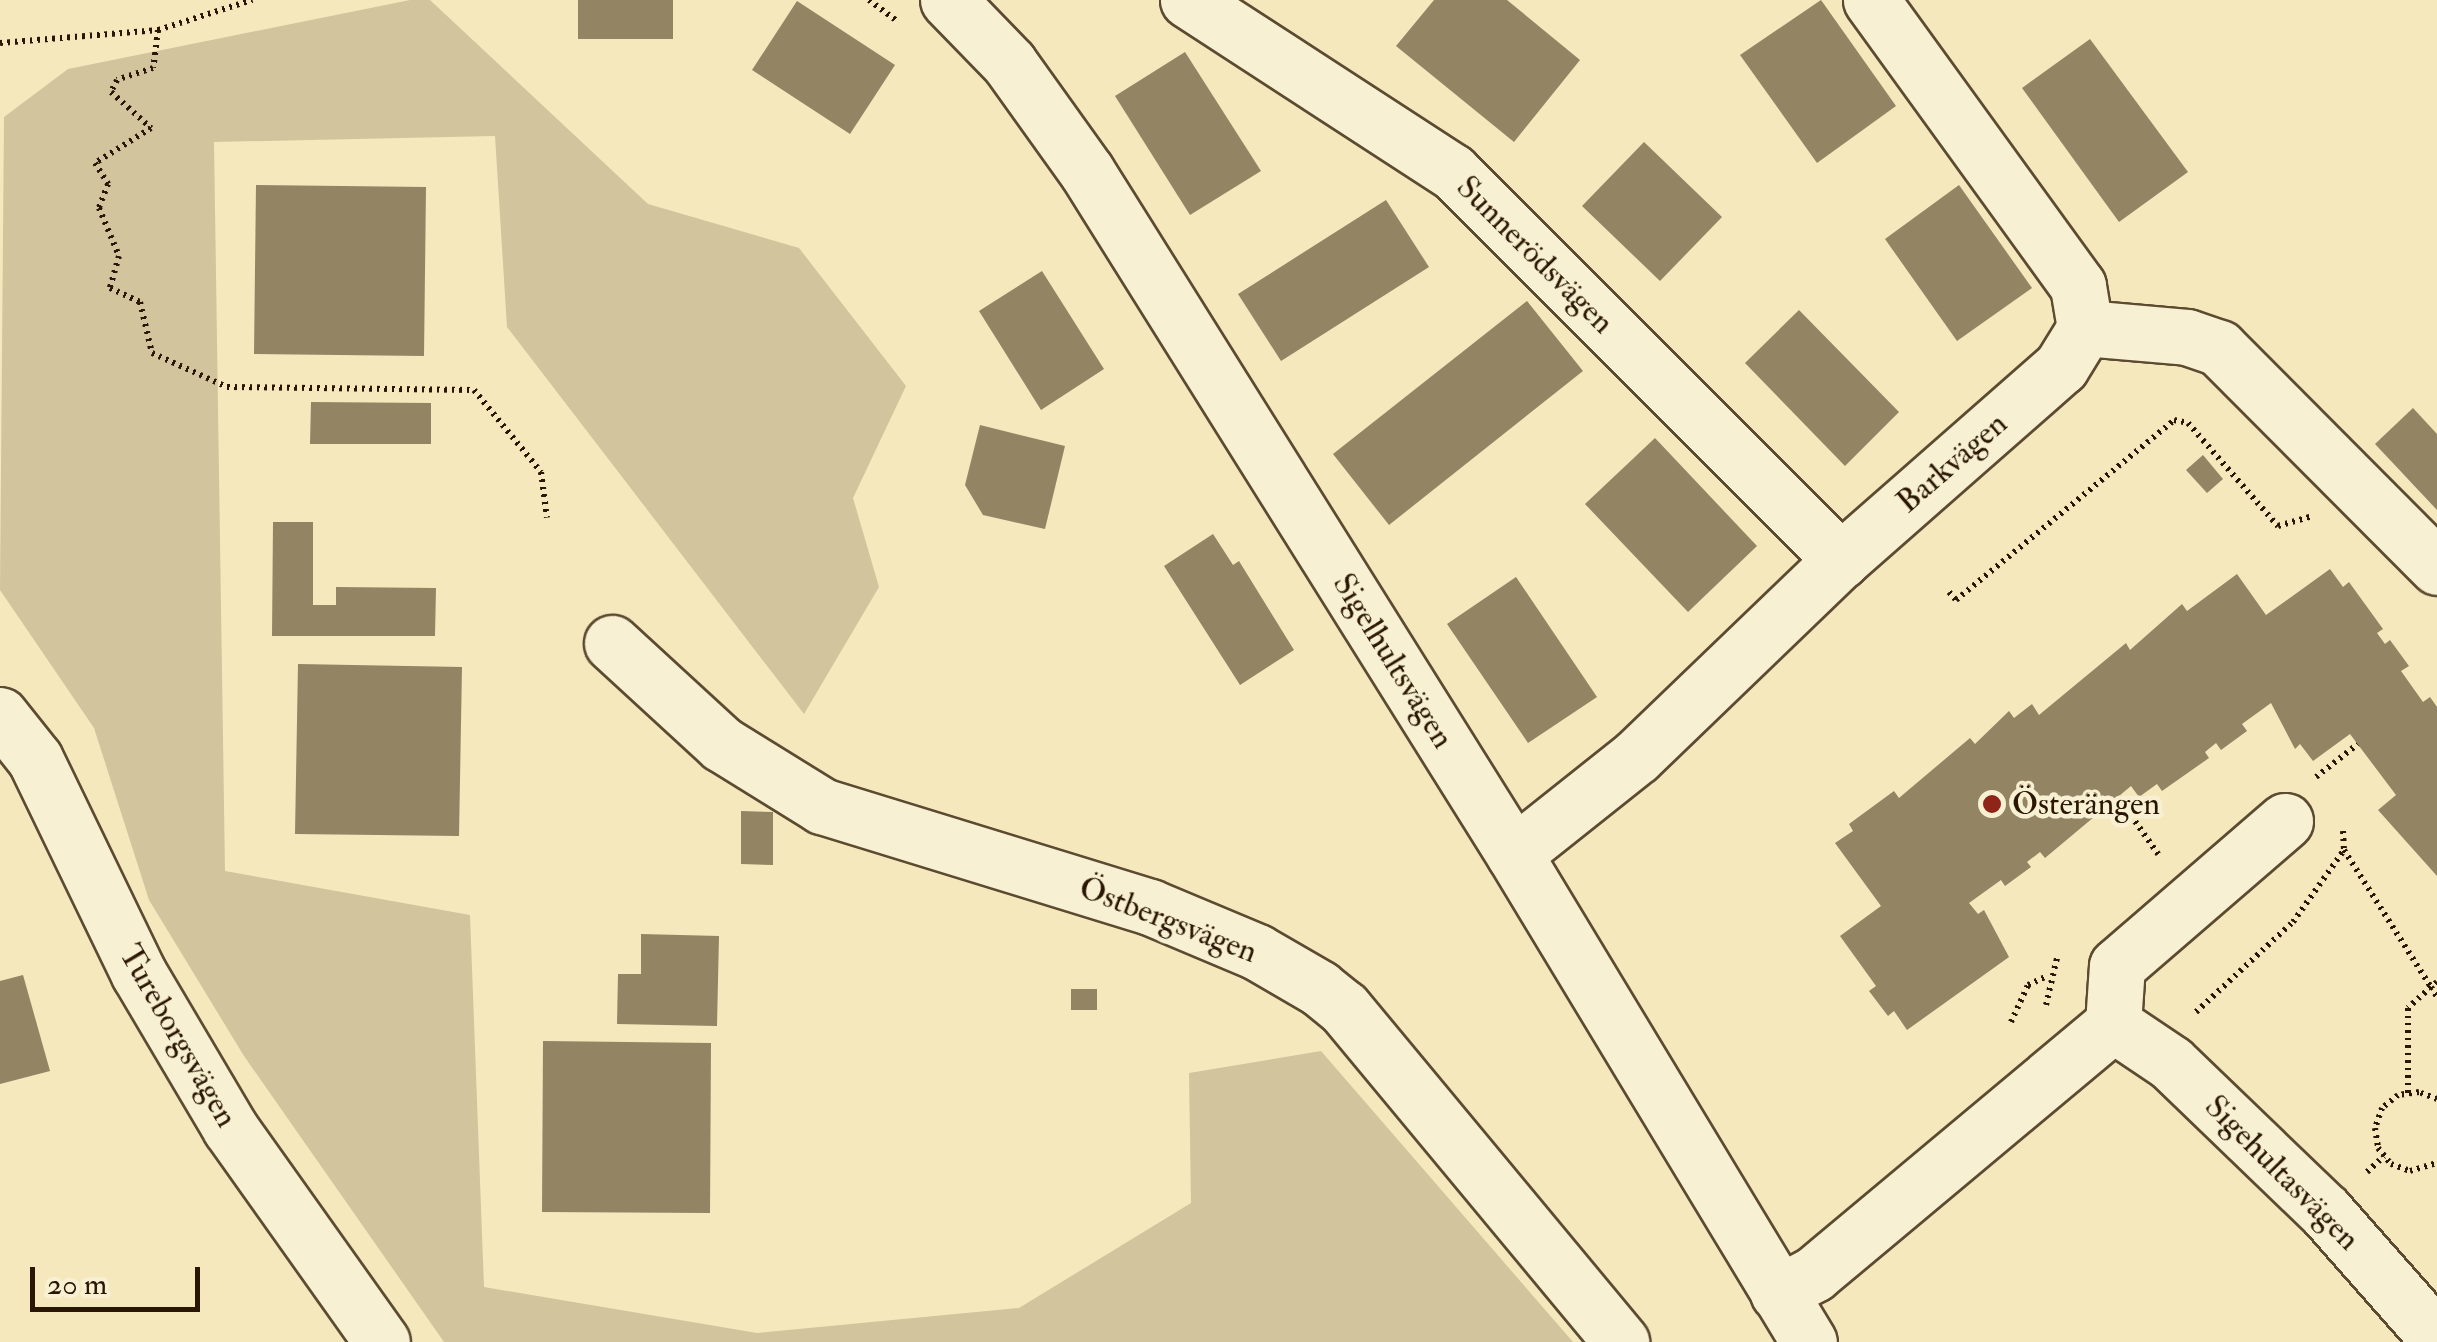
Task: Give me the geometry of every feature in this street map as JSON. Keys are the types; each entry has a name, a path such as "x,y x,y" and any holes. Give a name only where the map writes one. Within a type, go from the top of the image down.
{"street":[{"name":"Sunnerödsvägen","path":"1188,0 1452,172 1841,560"},
{"path":"1871,0 2078,286 2085,328 2186,337 2218,348 2437,567"},
{"name":"Sigelhultsvägen","path":"979,10 1087,172 1514,854 1809,1342"},
{"name":"Barkvägen","path":"1514,854 1637,756 1841,560 2061,367 2085,328"},
{"name":"Östbergsvägen","path":"612,643 722,744 822,806 1150,907 1256,952 1319,988 1344,1008 1622,1342"},
{"name":"Tureborgsvägen","path":"0,716 35,760 139,974 230,1128 382,1342"},
{"path":"1778,1294 1814,1274 2113,1024 2117,966 2298,800"},
{"name":"Sigehultasvägen","path":"2113,1024 2171,1063 2325,1212 2437,1338"}],"path":[{"path":"0,43 158,30 252,0"},
{"path":"158,30 153,68 117,80 110,92 151,128 95,162 108,184 99,208 118,256 110,288 140,302 152,353 227,387 474,390 541,472 547,518"},
{"path":"1950,592 1956,600 2174,420 2188,423 2278,526 2373,500"},
{"path":"2298,800 2358,744"},
{"path":"2118,797 2158,854"},
{"path":"2171,1063 2195,1013 2293,922 2344,850 2434,984 2437,996"},
{"path":"2010,1022 2028,986 2048,975"},
{"path":"2408,1094 2408,1008 2434,984"},
{"path":"2437,1100 2408,1094 2382,1108 2374,1128 2378,1148 2390,1164 2410,1172 2437,1164"}],"shaded area":[{"path":"410,0 430,0 648,204 799,248 906,386 853,498 879,587 804,714 507,327 495,136 214,142 225,871 470,915 484,1287 757,1333 1019,1308 1191,1203 1189,1073 1321,1051 1573,1342 444,1342 244,1056 149,900 94,728 0,590 4,117 68,69"}],"building":[{"path":"578,0 673,0 673,39 578,39"},
{"path":"1434,0 1507,0 1580,60 1514,142 1396,46"},
{"path":"1821,0 1896,106 1817,163 1740,55"},
{"path":"797,1 895,65 850,134 752,70"},
{"path":"2090,39 2188,172 2119,222 2022,88"},
{"path":"1185,52 1261,171 1190,215 1115,96"},
{"path":"1644,142 1722,217 1660,281 1582,206"},
{"path":"256,185 426,187 424,356 254,354"},
{"path":"1959,185 2032,288 1957,341 1885,239"},
{"path":"1386,200 1429,267 1281,361 1238,294"},
{"path":"1042,271 1104,369 1041,410 979,311"},
{"path":"1527,301 1583,371 1389,525 1333,454"},
{"path":"1799,310 1899,412 1845,466 1745,363"},
{"path":"311,402 431,403 431,444 310,444"},
{"path":"2413,408 2437,434 2437,510 2375,444"},
{"path":"980,425 1065,446 1045,529 983,515 965,485"},
{"path":"1655,438 1757,546 1688,612 1585,504"},
{"path":"2203,455 2223,479 2207,493 2186,470"},
{"path":"273,522 313,522 313,605 336,605 336,587 436,588 435,636 272,636"},
{"path":"1213,534 1233,565 1239,561 1294,650 1240,685 1164,566"},
{"name":"Österängen","path":"2330,569 2343,587 2349,582 2383,629 2377,633 2385,644 2390,640 2409,666 2401,671 2423,702 2430,697 2437,707 2437,876 2378,810 2396,795 2350,734 2313,761 2300,744 2295,749 2271,703 2242,724 2247,731 2221,750 2216,743 2205,752 2209,758 2162,791 2157,784 2139,797 2131,786 2045,858 2040,852 2027,862 2031,867 2005,886 2001,880 1969,903 1978,914 1984,910 2009,957 1907,1030 1894,1011 1888,1016 1869,991 1876,986 1840,936 1881,906 1835,843 1853,831 1849,824 1894,791 1899,798 1970,738 1975,744 2009,711 2014,718 2032,704 2039,715 2126,643 2130,650 2182,604 2187,611 2237,574 2266,615"},
{"path":"1516,577 1597,697 1528,743 1447,624"},
{"path":"298,664 462,667 459,836 295,834"},
{"path":"741,811 773,812 773,865 741,864"},
{"path":"641,934 719,936 717,1026 617,1024 618,974 641,974"},
{"path":"23,975 50,1071 0,1084 0,981"},
{"path":"1071,989 1097,989 1097,1010 1071,1010"},
{"path":"543,1041 711,1043 710,1213 542,1212"}],"place":[{"name":"Österängen","path":"1992,804"}]}
